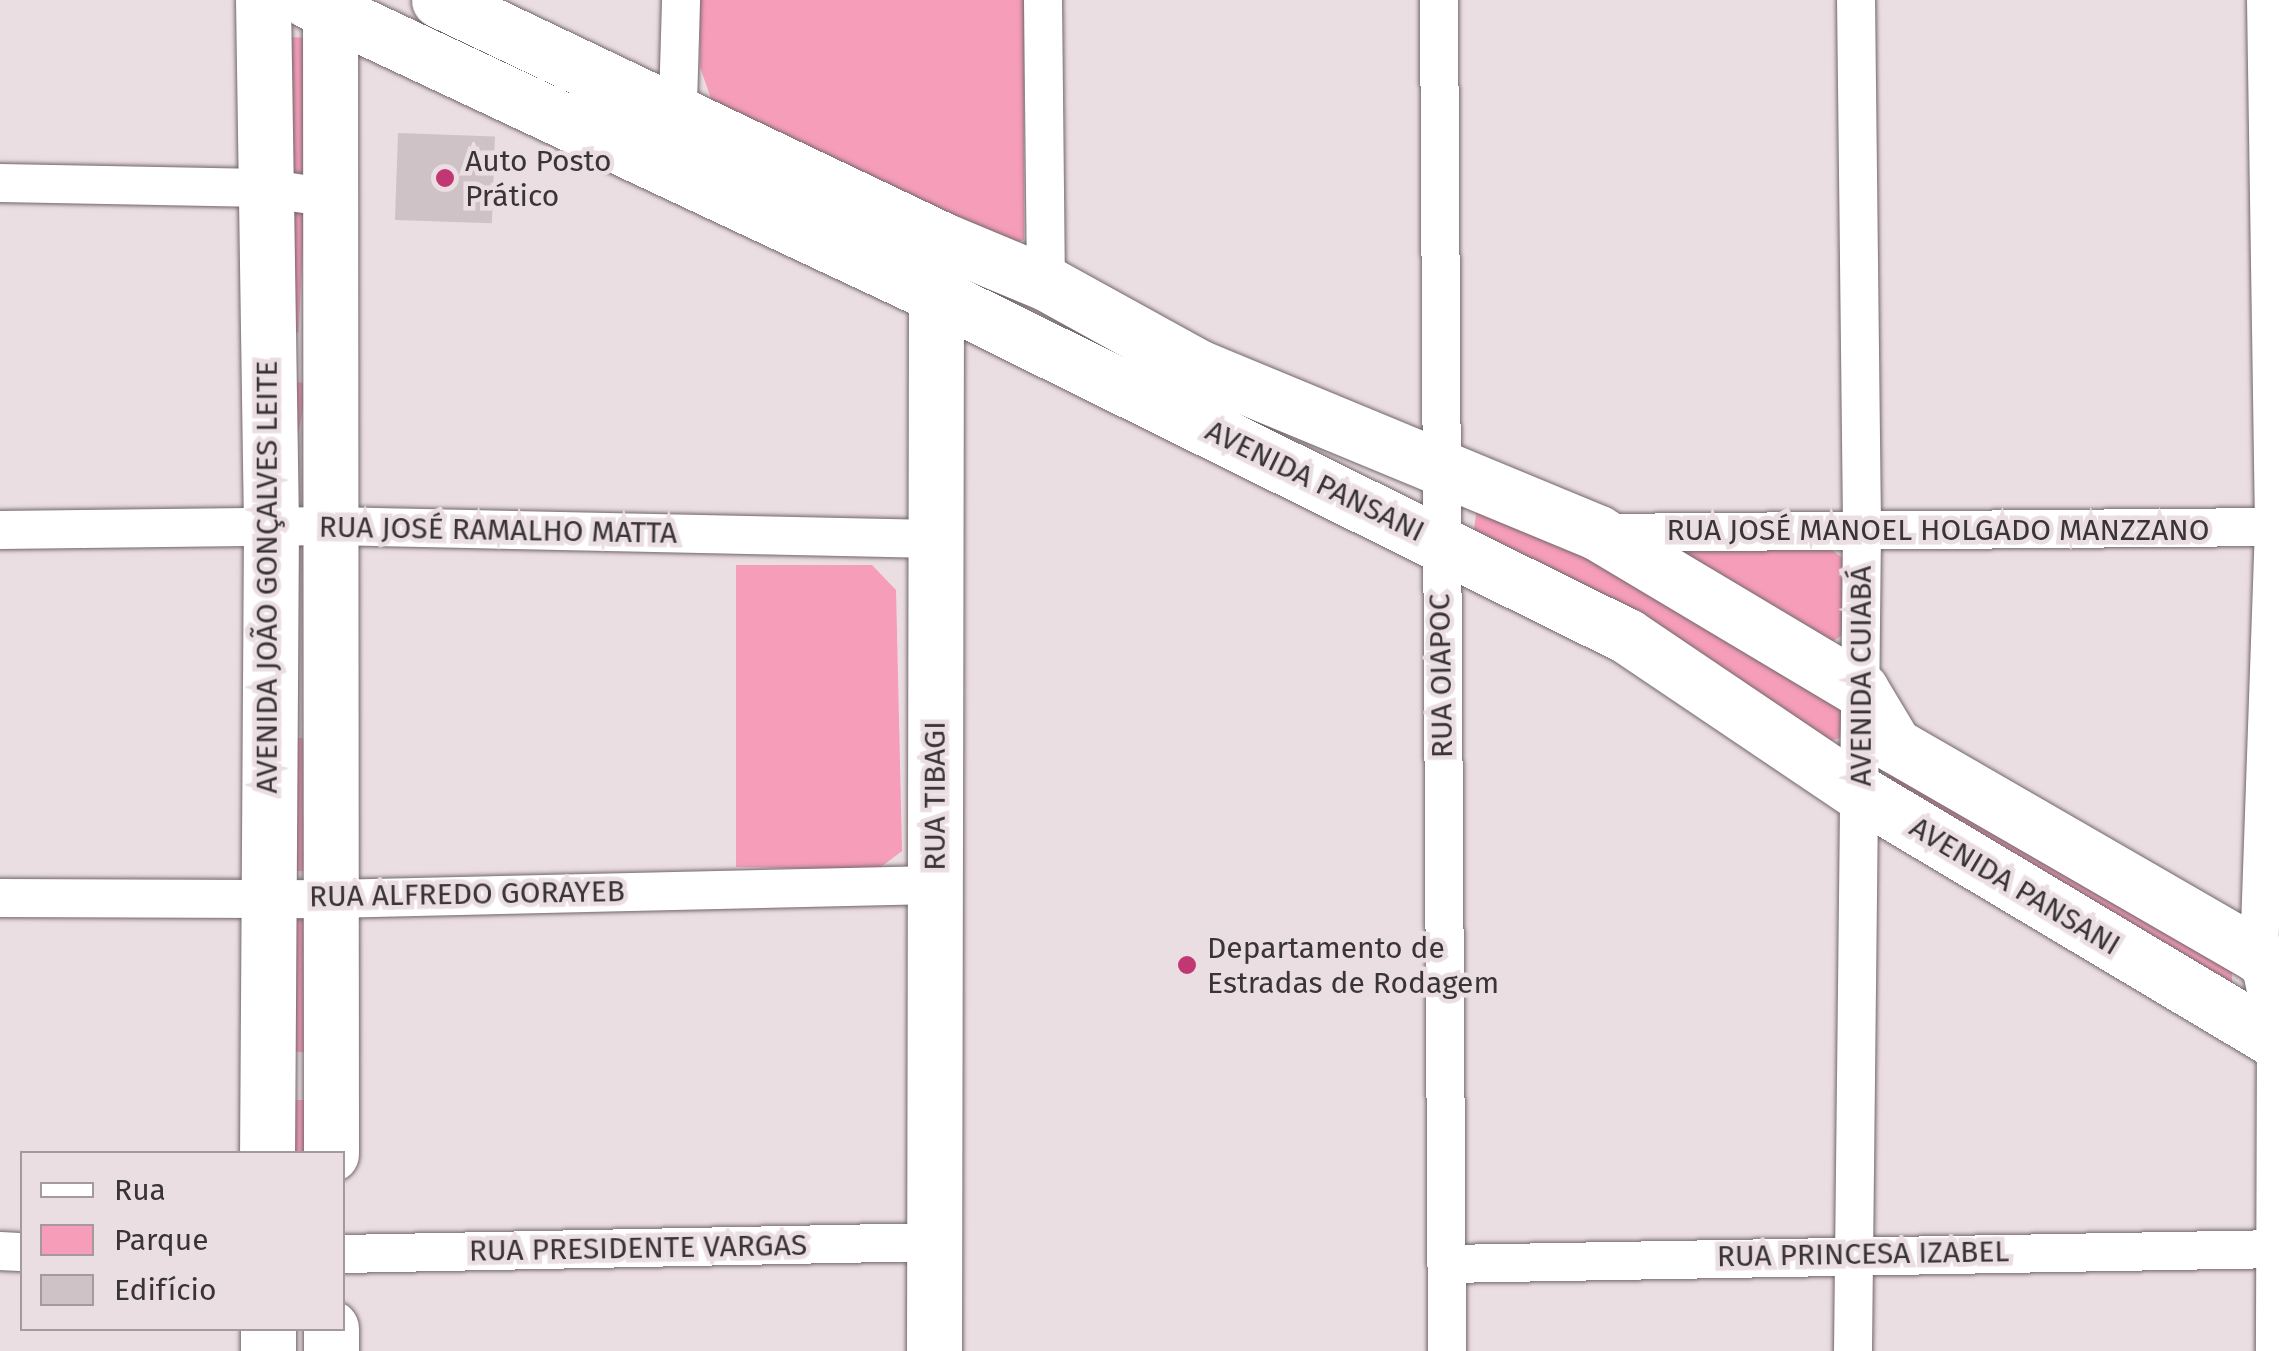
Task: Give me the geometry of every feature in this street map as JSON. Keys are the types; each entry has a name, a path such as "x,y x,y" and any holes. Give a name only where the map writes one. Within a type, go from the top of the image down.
{"main road":[{"name":"AVENIDA JOÃO GONÇALVES LEITE","path":"263,0 270,526 267,1151"},
{"name":"AVENIDA PANSANI","path":"438,0 945,241 1046,283 1198,367 1440,471 1598,533 1861,690 1894,745 2269,966"},
{"name":"AVENIDA PANSANI","path":"322,5 936,294 1627,636 1860,794 2278,1042"},
{"path":"322,5 330,198 331,1151"},
{"name":"RUA TIBAGI","path":"934,1351 936,294 945,241"},
{"path":"267,355 330,358"},
{"path":"268,718 330,716"},
{"path":"266,1076 331,1076"}],"street":[{"path":"670,172 682,115 681,0"},
{"path":"1043,0 1046,283"},
{"name":"RUA OIAPOC","path":"1439,0 1447,1351"},
{"name":"AVENIDA CUIABÁ","path":"1854,1351 1862,526 1856,0"},
{"path":"2266,0 2277,527 2269,966 2278,1042 2275,1351"},
{"path":"0,182 264,188 330,198"},
{"name":"RUA JOSÉ RAMALHO MATTA","path":"0,530 330,526 936,539"},
{"name":"RUA JOSÉ MANOEL HOLGADO MANZZANO","path":"1598,533 1862,526 2277,527"},
{"name":"RUA ALFREDO GORAYEB","path":"0,898 330,899 935,885"},
{"name":"RUA PRESIDENTE VARGAS","path":"345,1254 934,1242"},
{"name":"RUA PRINCESA IZABEL","path":"1447,1264 2277,1249"}],"green space":[{"path":"700,0 1024,0 1024,240 999,248 714,107 700,67"},
{"path":"287,37 311,38 306,174 288,172"},
{"path":"288,208 305,209 298,333 282,332"},
{"path":"292,381 308,384 283,509 268,506"},
{"path":"1485,502 1834,692 1847,719 1840,738 1815,745 1473,536 1477,508"},
{"path":"1824,544 1849,563 1847,632 1827,645 1686,562 1690,547"},
{"path":"736,565 872,565 896,590 902,851 877,870 736,867"},
{"path":"294,738 309,738 309,871 294,871"},
{"path":"1890,772 2232,962 2232,990 1885,784"},
{"path":"304,909 307,1053 292,1051 293,910"},
{"path":"296,1100 309,1100 320,1151 282,1151 282,1109"}],"building":[{"name":"Auto Posto Prático","path":"398,133 495,136 492,223 395,220"}],"place":[{"name":"Auto Posto Prático","path":"445,178"},
{"name":"Departamento de Estradas de Rodagem","path":"1187,965"}]}
